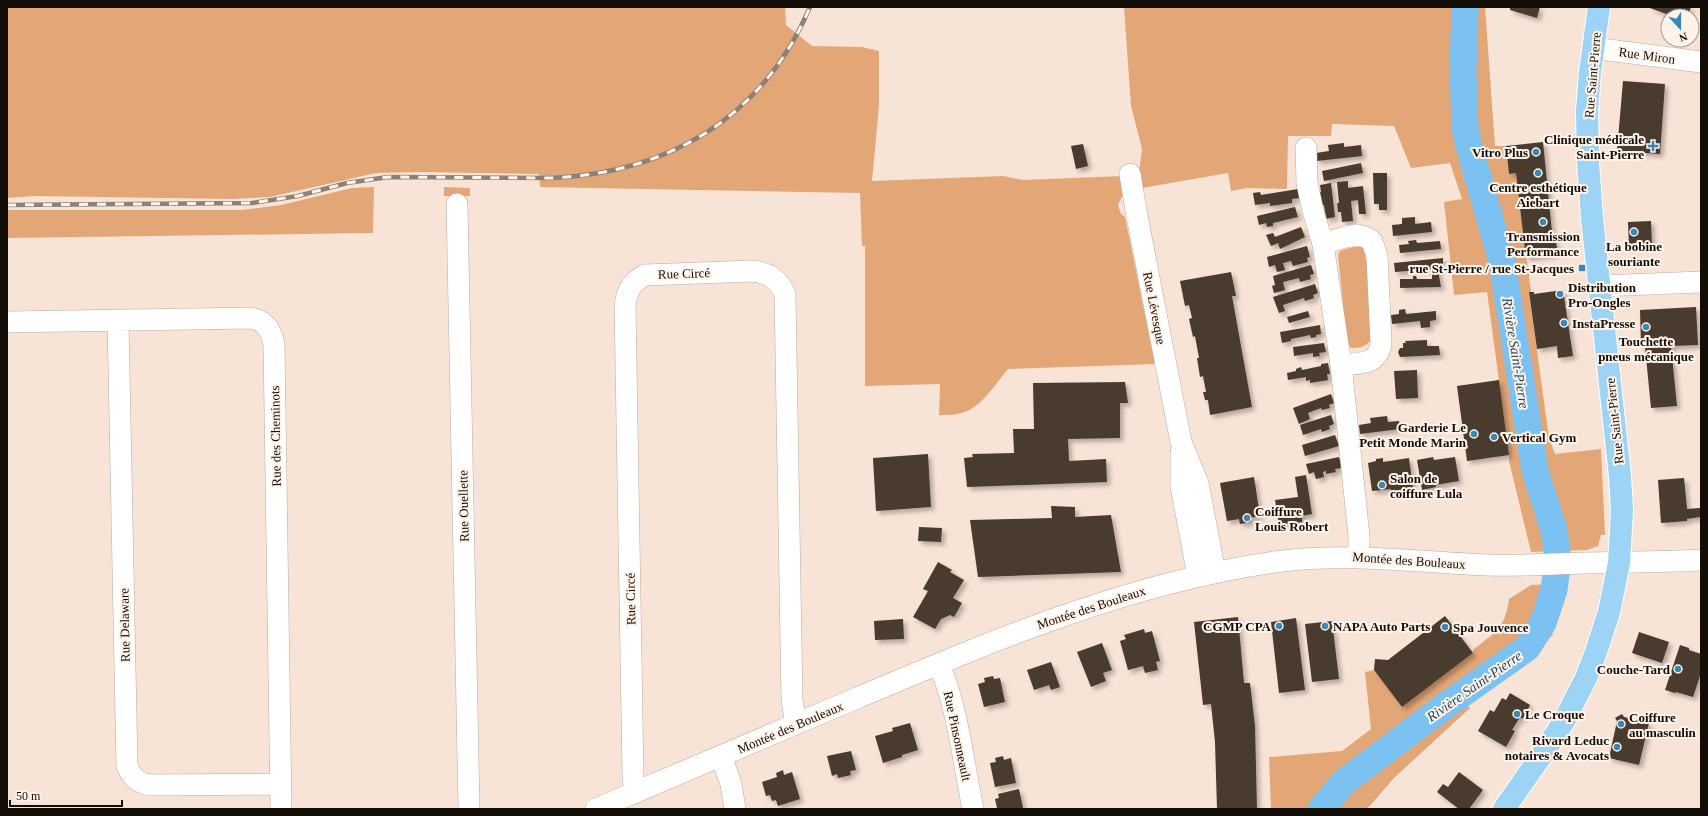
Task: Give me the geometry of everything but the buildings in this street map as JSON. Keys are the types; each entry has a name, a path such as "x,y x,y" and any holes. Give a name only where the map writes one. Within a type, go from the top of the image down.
{"main road":[{"name":"Rue Saint-Pierre","path":"1512,806 1555,735 1589,672 1609,612 1619,563 1622,523 1620,476 1592,218 1587,158 1587,111 1593,48 1599,7"}],"street":[{"name":"Rue Miron","path":"1593,48 1701,62"},
{"path":"1306,148 1306,170 1309,196 1323,244 1341,365 1359,536 1359,557"},
{"name":"Rue Lévesque","path":"1130,174 1181,442 1180,486 1206,574"},
{"name":"Rue Ouellette","path":"457,204 469,809"},
{"path":"1323,244 1345,237 1358,235 1372,241 1377,256 1381,343 1380,352 1376,358 1368,361 1341,365"},
{"name":"Rue Circé","path":"635,793 633,767 625,305 628,290 638,278 645,275 653,273 762,272 776,280 785,294 792,701 796,724"},
{"path":"1600,286 1701,282"},
{"name":"Rue des Cheminots","path":"7,322 251,318 263,322 269,328 272,336 274,352 281,809"},
{"name":"Rue Delaware","path":"118,320 127,766 135,779 142,784 281,784"},
{"name":"Montée des Bouleaux","path":"596,809 1012,634 1089,606 1157,586 1206,574 1291,560 1359,557 1452,563 1531,565 1701,560"},
{"name":"Rue Pinsonneault","path":"939,664 947,686 954,715 973,809"},
{"path":"721,756 731,784 735,809"}],"shaded area":[{"path":"7,7 785,7 786,25 812,46 862,47 879,51 879,105 872,181 1003,176 1023,180 1122,176 1124,192 1118,205 1121,214 1125,217 1155,364 1008,369 980,403 966,412 951,415 939,415 940,384 865,386 865,246 862,246 860,193 540,187 539,174 420,172 376,173 270,197 232,199 34,196 7,198"},
{"path":"1124,7 1485,7 1495,146 1506,146 1509,174 1516,173 1531,292 1529,292 1549,438 1555,454 1601,449 1605,535 1601,535 1598,546 1587,550 1531,552 1509,461 1487,292 1454,295 1444,202 1462,199 1450,163 1411,168 1394,126 1332,124 1331,136 1288,136 1287,189 1247,188 1231,191 1228,173 1142,188 1139,173 1142,149 1131,106"},
{"path":"374,187 373,233 7,238 7,210 241,210 281,205 352,188"},
{"path":"444,187 470,188 470,196 444,196"},
{"path":"1353,247 1361,247 1364,249 1368,271 1371,340 1362,347 1357,348 1351,348 1347,343 1338,255 1340,251"},
{"path":"1551,584 1541,620 1553,635 1464,701 1470,708 1394,778 1367,809 1271,809 1269,757 1342,751 1371,729 1365,672 1374,670 1402,707 1473,653 1474,649 1494,633 1505,617 1509,599 1531,585"}],"waterway":[{"name":"Rivière Saint-Pierre","path":"1321,809 1344,782 1445,706 1527,648 1543,623 1554,590 1558,559 1554,530 1535,471 1502,261 1465,129 1463,69 1465,7"}],"railway":[{"path":"7,205 252,203 298,196 347,183 388,177 551,178 594,174 634,165 672,151 707,132 738,109 766,80 790,46 810,7"}],"place":[{"name":"Clinique médicale Saint-Pierre","path":"1653,146"},
{"name":"Vitro Plus","path":"1536,152"},
{"name":"Centre esthétique Aiebart","path":"1538,173"},
{"name":"Transmission Performance","path":"1543,222"},
{"name":"La bobine souriante","path":"1634,232"},
{"name":"rue St-Pierre / rue St-Jacques","path":"1582,268"},
{"name":"Distribution Pro-Ongles","path":"1560,294"},
{"name":"InstaPresse","path":"1564,323"},
{"name":"Touchette pneus mécanique","path":"1646,327"},
{"name":"Garderie Le Petit Monde Marin","path":"1474,434"},
{"name":"Vertical Gym","path":"1494,437"},
{"name":"Salon de coiffure Lula","path":"1382,485"},
{"name":"Coiffure Louis Robert","path":"1247,518"},
{"name":"CGMP CPA","path":"1279,626"},
{"name":"NAPA Auto Parts","path":"1325,626"},
{"name":"Spa Jouvence","path":"1445,627"},
{"name":"Couche-Tard","path":"1678,669"},
{"name":"Le Croque","path":"1517,714"},
{"name":"Coiffure au masculin","path":"1621,724"},
{"name":"Rivard Leduc notaires & Avocats","path":"1617,747"}]}
